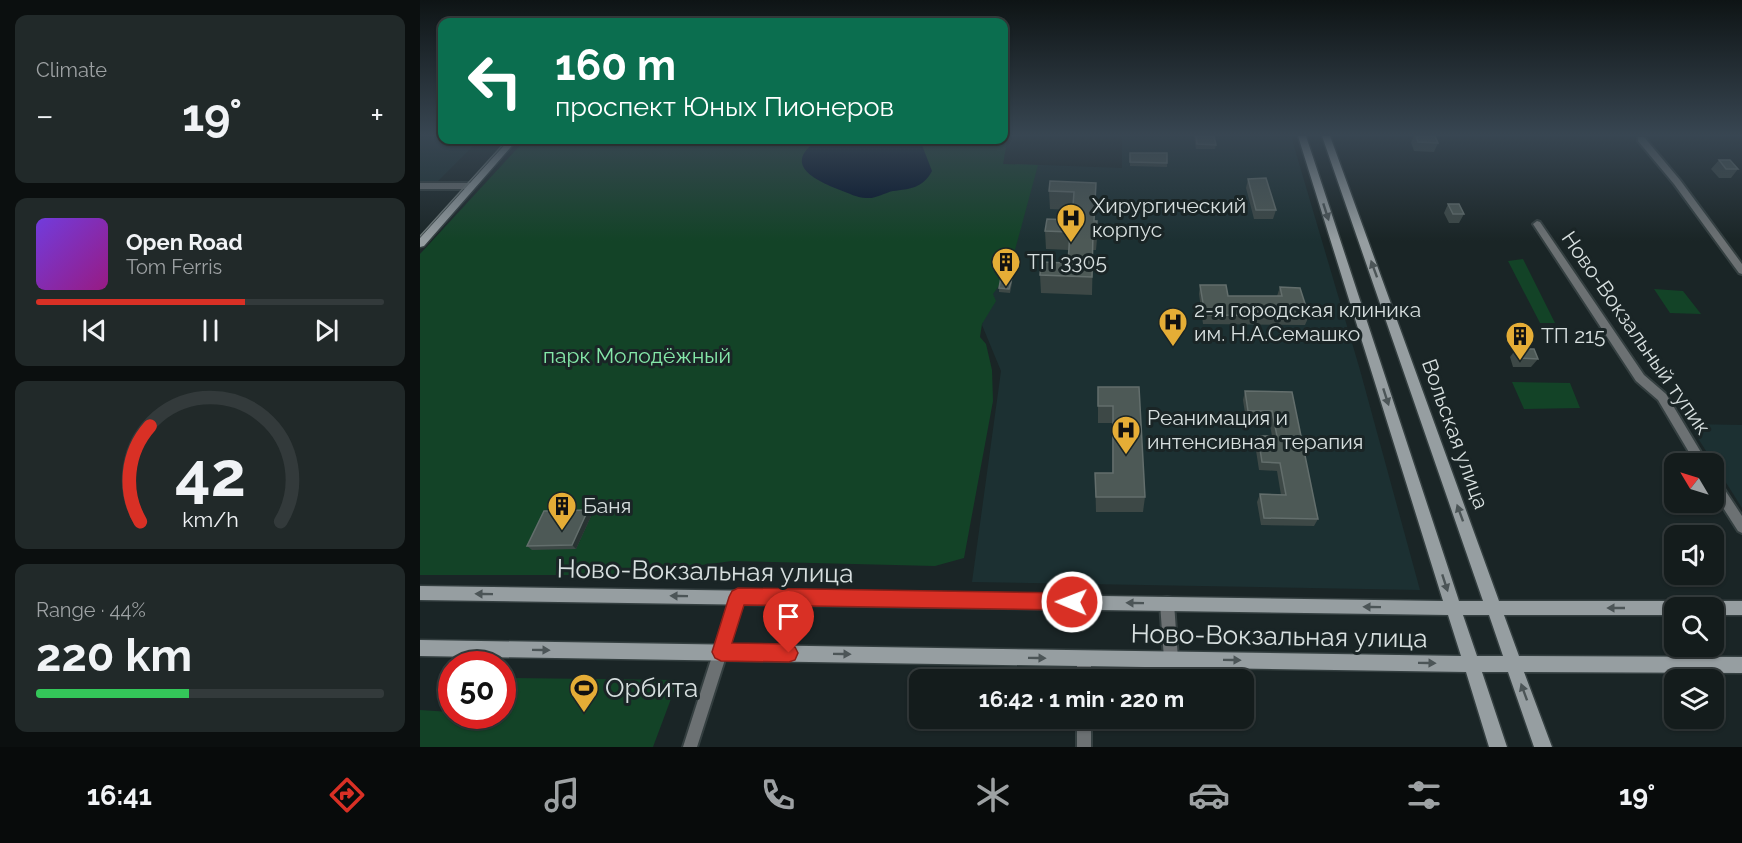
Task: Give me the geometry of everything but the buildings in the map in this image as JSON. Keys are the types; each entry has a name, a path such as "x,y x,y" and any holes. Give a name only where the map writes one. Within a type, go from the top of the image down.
{"main road":[{"path":"420,244 485,171"},
{"path":"1313,171 1498,747"},
{"name":"Вольская улица","path":"1338,171 1543,747"},
{"name":"Ново-Вокзальная улица","path":"420,593 1453,608 1664,608"},
{"path":"1724,608 1742,608"},
{"name":"Ново-Вокзальная улица","path":"420,648 1471,664 1742,664"}],"street":[{"path":"1668,171 1742,271"},
{"path":"420,186 472,186"},
{"name":"Ново-Вокзальный тупик","path":"1537,224 1641,378 1662,398 1695,453"},
{"path":"1724,499 1742,527"},
{"path":"690,747 738,597"},
{"path":"1167,603 1171,659"},
{"path":"1084,659 1084,669"},
{"path":"1084,729 1084,747"}],"shaded area":[{"path":"420,171 448,171 437,182 420,182"},
{"name":"2-я городская клиника им. Н.А.Семашко","path":"1014,171 1301,171 1360,370 1420,590 972,582 1001,371 982,325"},
{"path":"1689,424 1742,425 1742,508 1724,479 1724,453 1707,453"}],"green space":[{"name":"парк Молодёжный","path":"497,171 1036,171 1009,272 993,294 996,301 982,324 980,337 986,344 992,370 993,401 964,558 935,566 732,561 626,575 420,575 420,254"},
{"path":"1523,259 1555,323 1540,323 1508,261"},
{"path":"1654,289 1683,291 1701,314 1670,313"},
{"path":"1512,382 1570,383 1580,408 1524,409"},
{"name":"Орбита","path":"516,678 678,680 653,747 420,747 420,710 438,711 438,729 516,729"}],"water":[{"path":"807,171 932,171 916,187 893,191 873,198 860,197 840,190 812,176"}],"tram line":[{"path":"420,236 479,171"}],"place":[{"name":"Хирургический корпус","path":"1071,244"},
{"name":"ТП 3305","path":"1006,288"},
{"name":"2-я городская клиника им. Н.А.Семашко","path":"1173,348"},
{"name":"ТП 215","path":"1520,362"},
{"name":"Реанимация и интенсивная терапия","path":"1126,456"},
{"name":"Баня","path":"562,532"},
{"name":"Орбита","path":"584,714"}],"route":[{"path":"789,653 721,652 738,597 1072,602"}]}
